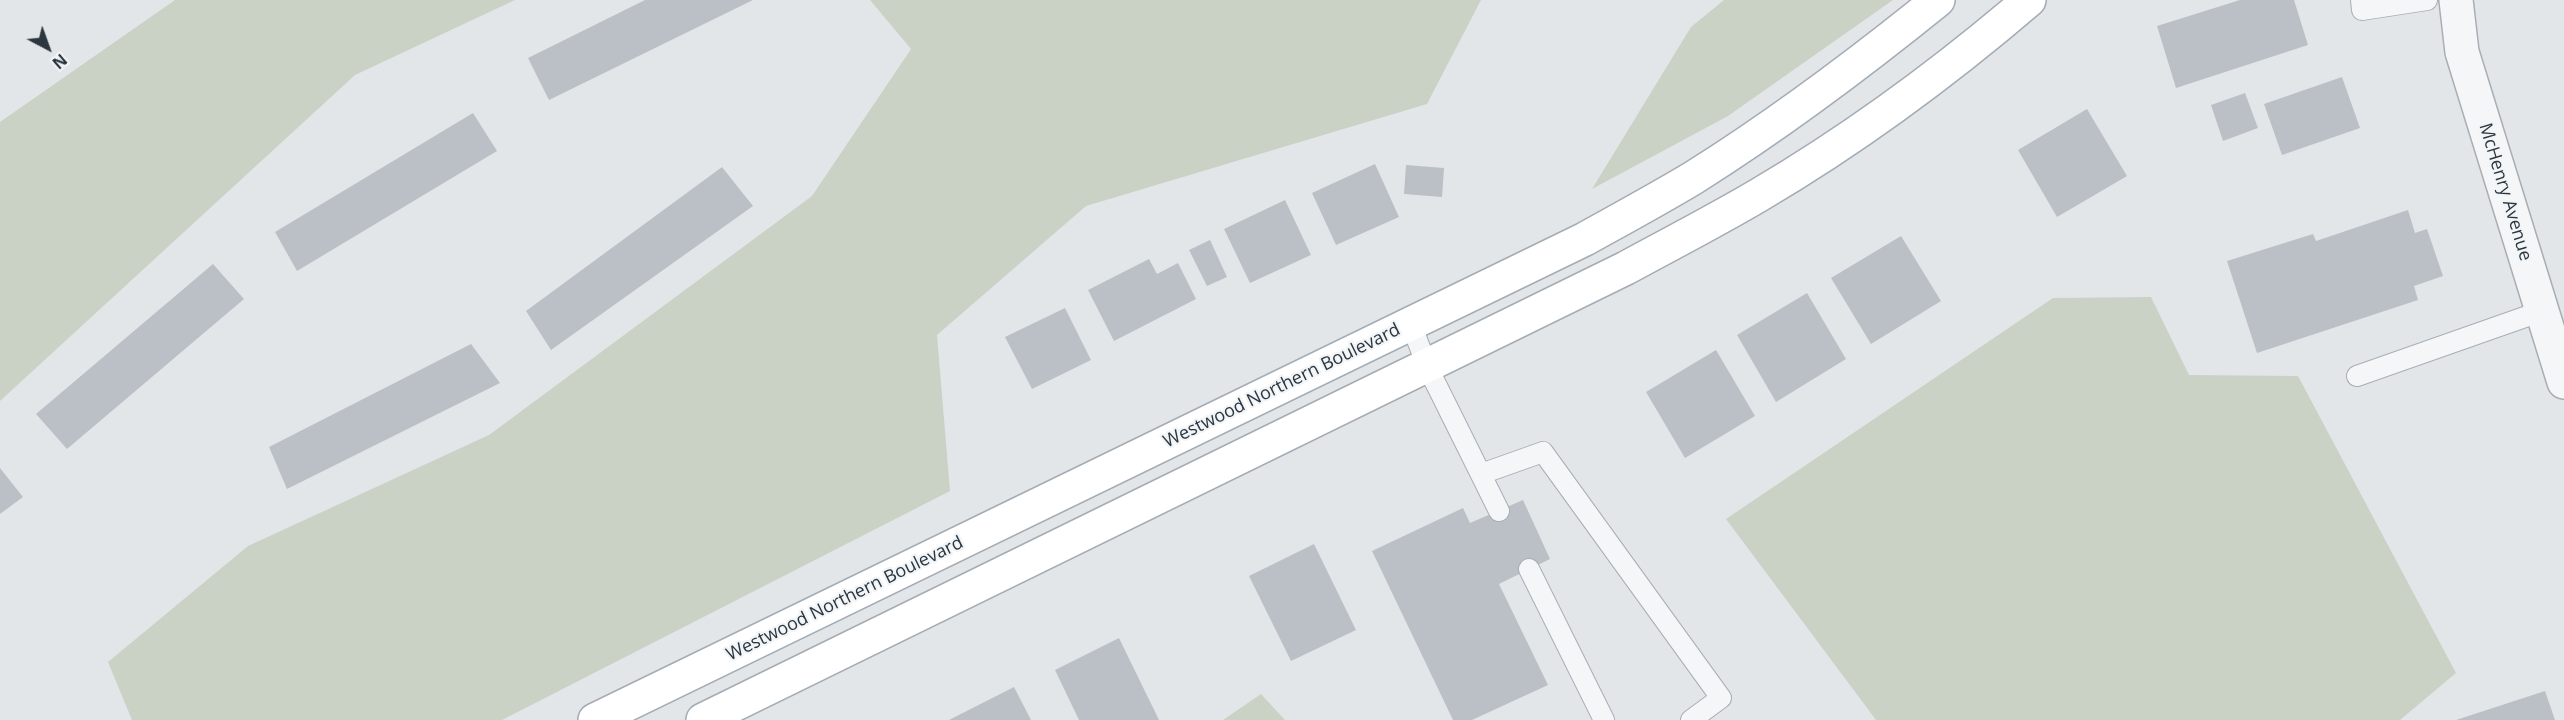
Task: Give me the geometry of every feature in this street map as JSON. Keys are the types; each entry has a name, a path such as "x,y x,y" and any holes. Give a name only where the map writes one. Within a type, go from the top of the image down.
{"main road":[{"name":"Westwood Northern Boulevard","path":"595,720 1585,239 1692,178 1780,121 1874,52 1938,0"},
{"path":"703,720 1626,268 1759,195 1876,119 1984,39 2029,0"}],"street":[{"name":"McHenry Avenue","path":"2456,0 2462,52 2564,382"}],"lane":[{"path":"2361,0 2362,10 2427,0"},
{"path":"2357,376 2542,310"},
{"path":"1411,324 1427,366 1499,511"},
{"path":"1481,474 1543,452 1720,698 1691,720"},
{"path":"1529,569 1604,720"}],"shaded area":[{"path":"175,0 515,0 355,75 0,401 0,122"},
{"path":"870,0 1481,0 1427,104 1086,206 937,335 950,491 502,720 132,720 108,662 248,546 489,435 812,196 911,49"},
{"path":"1724,0 1893,0 1728,116 1592,189 1691,27"},
{"path":"2151,297 2189,375 2298,376 2456,673 2400,720 1876,720 1726,519 2053,298"},
{"path":"1261,694 1285,720 1223,720"}],"building":[{"path":"645,0 753,0 549,100 528,58"},
{"path":"2240,0 2294,0 2308,45 2176,88 2157,26"},
{"path":"2342,77 2360,128 2282,155 2264,104"},
{"path":"2245,93 2258,128 2223,141 2211,105"},
{"path":"2087,109 2127,176 2057,217 2018,150"},
{"path":"473,113 497,151 297,271 275,232"},
{"path":"1375,164 1399,217 1336,245 1312,193"},
{"path":"1406,165 1444,168 1442,197 1404,194"},
{"path":"722,167 753,206 551,350 526,311"},
{"path":"1285,200 1311,255 1250,283 1224,229"},
{"path":"2408,210 2415,233 2427,229 2443,276 2414,286 2418,300 2257,353 2227,261 2313,234 2316,241"},
{"path":"1901,236 1941,301 1871,344 1831,278"},
{"path":"1210,240 1227,277 1207,286 1189,250"},
{"path":"1149,259 1157,274 1178,263 1196,299 1114,341 1088,290"},
{"path":"213,264 244,299 67,449 36,414"},
{"path":"1807,293 1846,359 1776,402 1737,335"},
{"path":"1065,308 1091,360 1032,389 1005,337"},
{"path":"471,344 500,383 287,489 269,447"},
{"path":"1716,350 1755,416 1685,458 1646,392"},
{"path":"0,468 23,497 0,514"},
{"path":"1523,500 1550,559 1499,584 1548,685 1472,720 1453,720 1372,551 1463,508 1470,523"},
{"path":"1314,544 1356,630 1291,661 1249,576"},
{"path":"1119,638 1159,720 1079,720 1055,670"},
{"path":"1014,687 1031,720 949,720"},
{"path":"2545,691 2555,720 2456,720"}]}
